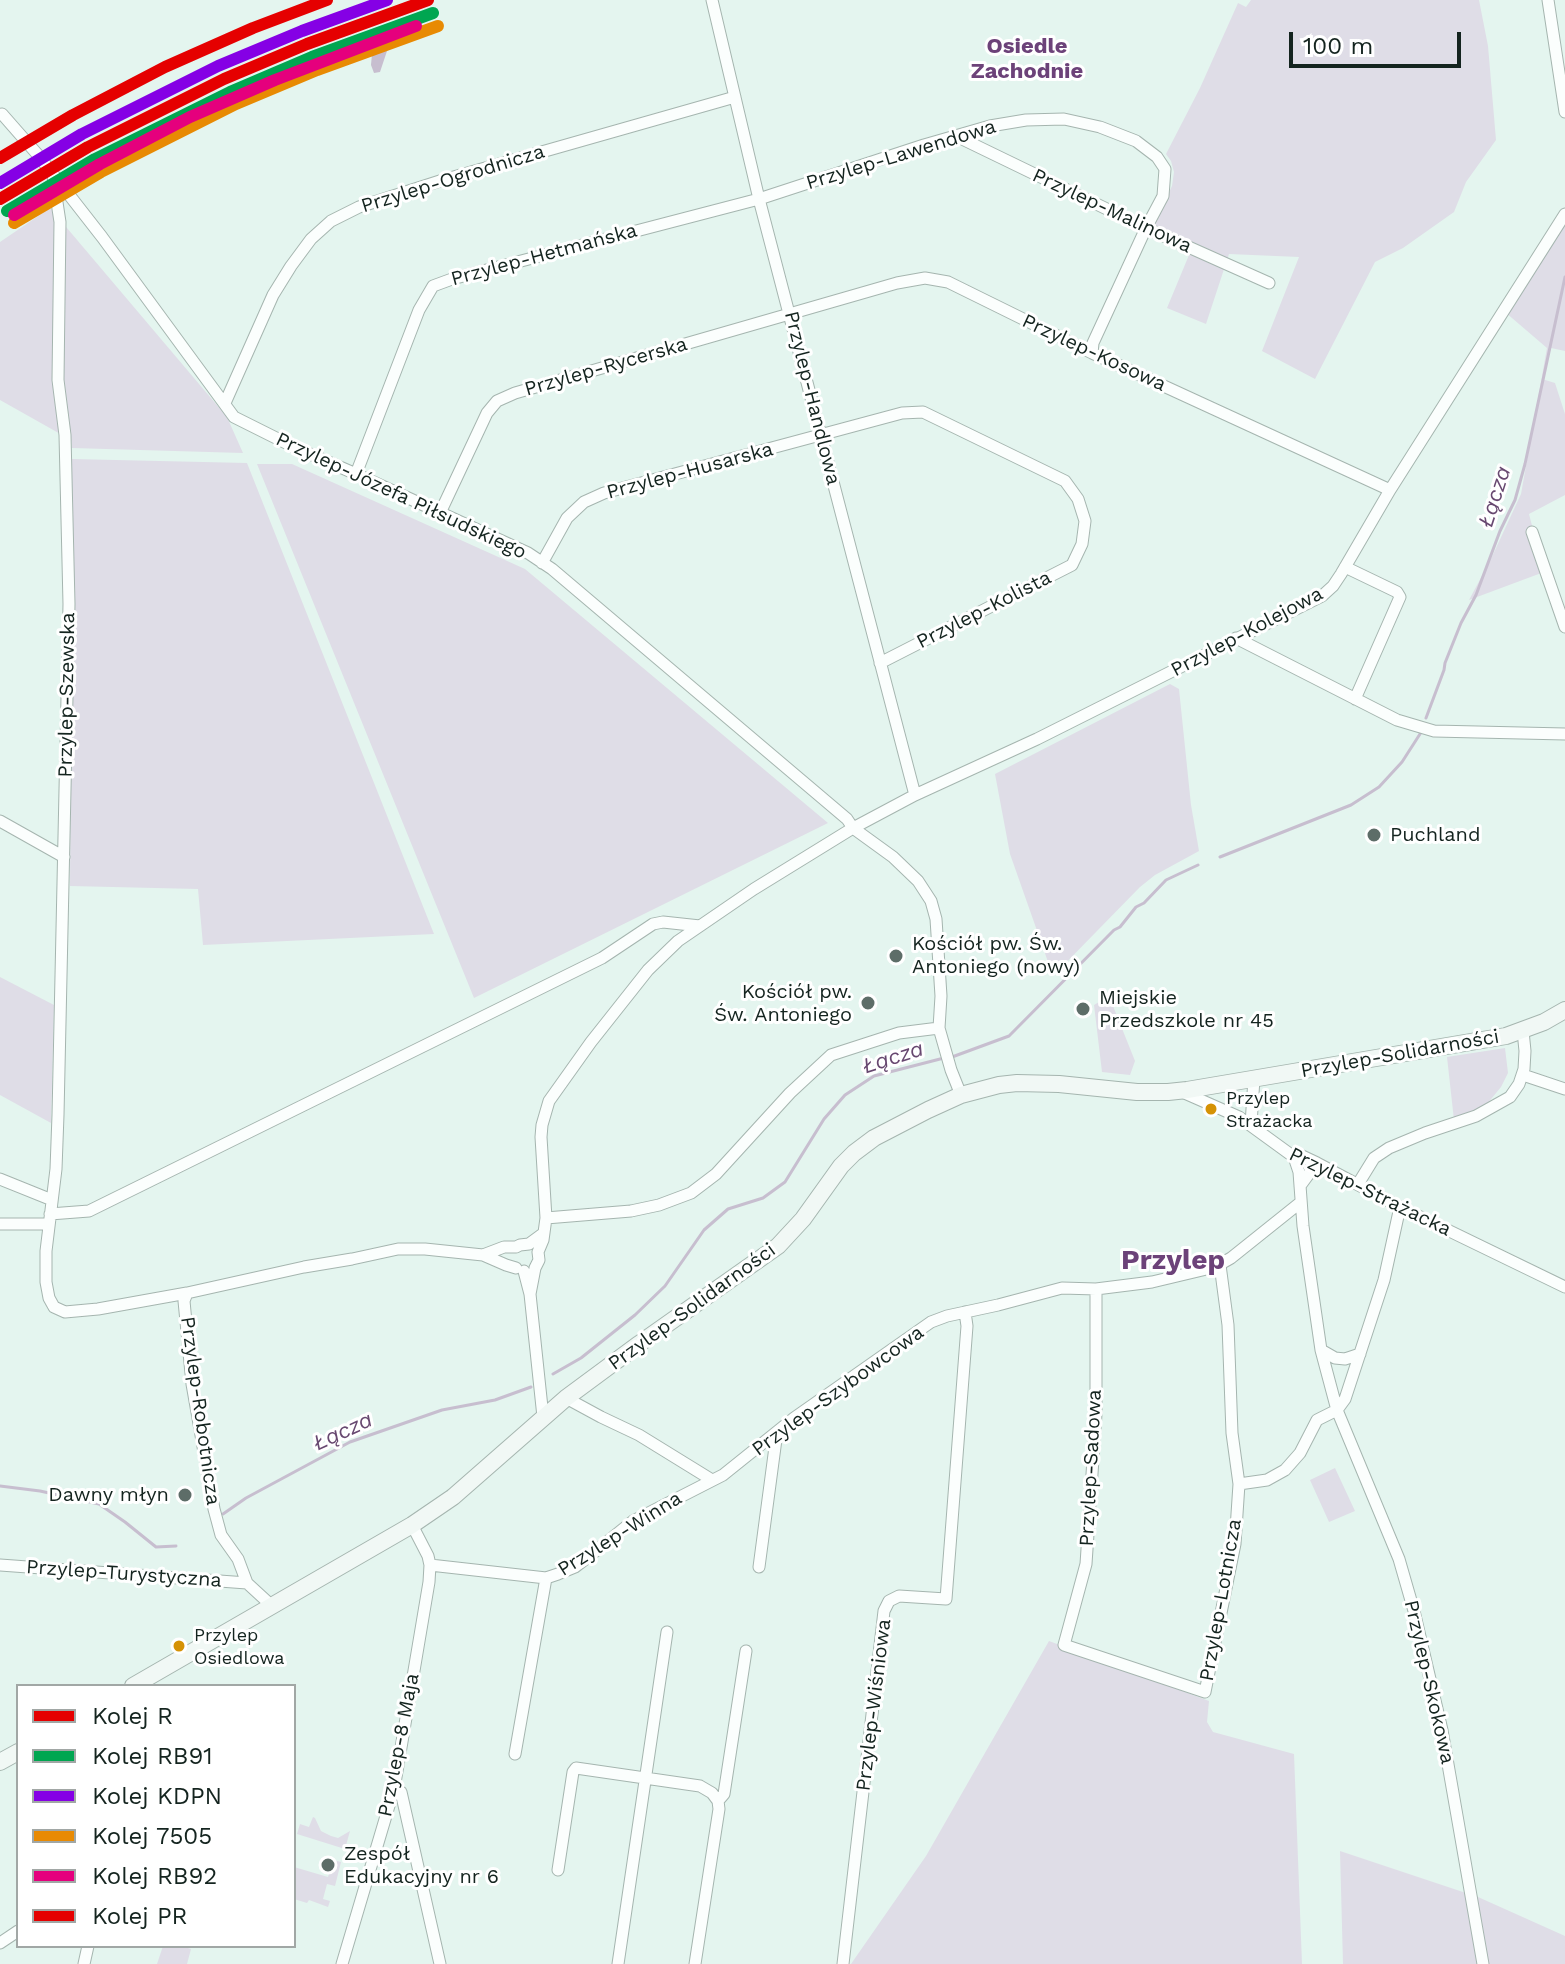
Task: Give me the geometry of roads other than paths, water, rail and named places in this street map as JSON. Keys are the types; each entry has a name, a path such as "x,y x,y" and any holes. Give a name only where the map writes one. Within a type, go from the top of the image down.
{"main road":[{"name":"Przylep-Solidarności","path":"136,1684 412,1525 470,1483 566,1398 778,1246 803,1219 841,1166 874,1138 961,1095 1025,1082 1137,1092 1179,1091 1476,1042 1523,1031 1565,1010"}],"street":[{"name":"Przylep-Handlowa","path":"712,0 759,199 915,795"},
{"path":"1549,1 1565,112"},
{"name":"Przylep-Ogrodnicza","path":"225,403 273,295 311,239 331,221 359,207 443,180 735,97"},
{"name":"Przylep-Józefa Piłsudskiego","path":"2,114 38,155 111,250 234,417 528,553 847,819 853,828"},
{"name":"Przylep-Lawendowa","path":"759,199 912,148 990,126 1026,120 1064,119 1100,127 1136,141 1157,157 1165,169 1163,196 1093,343 1092,353"},
{"name":"Przylep-Malinowa","path":"956,136 1146,228 1269,283"},
{"name":"Przylep-Szewska","path":"49,1219 56,1169 59,1099 69,604 65,435 58,380 60,222 53,176"},
{"name":"Przylep-Hetmańska","path":"356,474 419,310 433,286 759,199"},
{"name":"Przylep-Kolejowa","path":"853,828 1322,596 1333,586 1390,490 1565,214"},
{"name":"Przylep-Kosowa","path":"790,314 897,283 925,278 948,282 1092,353 1390,490"},
{"name":"Przylep-Rycerska","path":"440,513 487,413 497,401 515,393 790,314"},
{"name":"Przylep-Kolista","path":"821,435 902,413 923,412 1065,481 1078,499 1085,521 1082,544 1072,565 880,663"},
{"name":"Przylep-Husarska","path":"542,563 567,518 584,502 604,493 821,435"},
{"path":"1532,532 1565,627"},
{"path":"1345,567 1397,592 1400,597 1355,699"},
{"path":"1236,638 1397,720 1434,731 1565,734"},
{"path":"0,821 64,857"},
{"path":"525,1269 539,1260 534,1248 544,1233 546,1218 541,1137 549,1101 564,1078 648,970 678,941 754,889 853,828 901,865 918,881 931,901 939,948 939,1028 961,1095"},
{"path":"0,1224 89,1211 602,958 653,924 663,922 700,926"},
{"path":"546,1218 631,1211 691,1193 716,1174 790,1093 831,1055 899,1033 939,1028"},
{"name":"Przylep-Solidarności","path":"1523,1031 1523,1075"},
{"path":"1358,1184 1369,1164 1382,1152 1503,1103 1515,1092 1523,1075 1565,1089"},
{"path":"1251,1124 1254,1079"},
{"name":"Przylep-Strażacka","path":"1179,1091 1227,1110 1294,1157 1300,1155 1317,1163 1565,1287"},
{"name":"Przylep-Skokowa","path":"1294,1157 1321,1350 1337,1410 1399,1559 1414,1611 1442,1730 1483,1964"},
{"path":"1300,1186 1317,1163"},
{"path":"0,1179 52,1200"},
{"name":"Przylep-Szybowcowa","path":"712,1480 723,1475 806,1410 921,1328 947,1316 1062,1288 1096,1289 1163,1280 1220,1265 1301,1202"},
{"path":"1239,1484 1267,1480 1285,1470 1300,1453 1317,1420 1337,1410 1345,1399 1384,1280 1400,1207"},
{"name":"Przylep-Robotnicza","path":"49,1219 46,1282 54,1307 65,1312 187,1293 398,1249 483,1255 525,1269"},
{"name":"Przylep-Robotnicza","path":"483,1255 504,1247 520,1245 534,1248"},
{"path":"516,1247 512,1255 525,1269 530,1294 543,1417"},
{"name":"Przylep-Lotnicza","path":"1064,1645 1205,1692 1235,1544 1239,1484 1232,1433 1228,1325 1220,1265"},
{"name":"Przylep-Sadowa","path":"1064,1645 1086,1564 1096,1414 1096,1289"},
{"name":"Przylep-Robotnicza","path":"187,1293 184,1301 191,1381 221,1535 238,1559 247,1583 272,1606"},
{"name":"Przylep-Wiśniowa","path":"843,1964 884,1611 889,1601 899,1596 946,1599 967,1326 965,1312"},
{"path":"1321,1350 1335,1358 1345,1359 1360,1354"},
{"path":"566,1398 639,1435 712,1480"},
{"path":"759,1567 777,1432"},
{"name":"Przylep-Winna","path":"430,1565 546,1578 575,1567 643,1515 712,1480"},
{"path":"412,1525 430,1565"},
{"name":"Przylep-Turystyczna","path":"0,1565 247,1583"},
{"name":"Przylep-8 Maja","path":"342,1964 394,1789 430,1565"},
{"path":"515,1754 546,1578"},
{"path":"618,1964 667,1632"},
{"path":"718,1801 724,1794 746,1651"},
{"path":"558,1870 576,1768 700,1786 712,1793 719,1809 695,1964"},
{"path":"394,1789 401,1792 440,1964"}],"waterway":[{"name":"Łącza","path":"1426,718 1461,623 1476,595 1515,500 1565,277"},
{"name":"Łącza","path":"1220,857 1351,805 1379,787 1402,762 1420,734"},
{"name":"Łącza","path":"952,1057 1009,1036 1120,927 1136,907 1166,880 1198,865"},
{"name":"Łącza","path":"553,1374 581,1358 635,1315 665,1286 704,1230 728,1209 763,1198 785,1182 824,1119 845,1095 874,1076 944,1058"},
{"name":"Łącza","path":"223,1514 246,1498 350,1442 442,1410 495,1400 531,1387"},
{"name":"Łącza","path":"0,1486 99,1504 156,1547 176,1546"}],"rail line":[{"name":"PR","path":"0,158 165,67 253,28 327,0"},
{"name":"KDPN","path":"0,183 82,134 218,66 387,0"},
{"name":"R","path":"0,199 88,147 224,79 307,44 428,0"},
{"name":"RB91","path":"7,211 95,159 230,92 312,57 433,13"},
{"name":"RB92","path":"14,215 100,164 190,117 275,80 416,26"},
{"name":"7505","path":"14,223 101,172 236,104 317,70 438,26"}],"place":[{"name":"Puchland","path":"1374,835"},
{"name":"Kościół pw. Św. Antoniego (nowy)","path":"896,956"},
{"name":"Kościół pw. Św. Antoniego","path":"868,1003"},
{"name":"Miejskie Przedszkole nr 45","path":"1083,1009"},
{"name":"Przylep Strażacka","path":"1211,1109"},
{"name":"Dawny młyn","path":"185,1495"},
{"name":"Przylep Osiedlowa","path":"179,1646"},
{"name":"Zespół Edukacyjny nr 6","path":"328,1865"}],"district":[{"name":"Osiedle Zachodnie","path":"1027,60"},
{"name":"Przylep","path":"1173,1261"}]}
